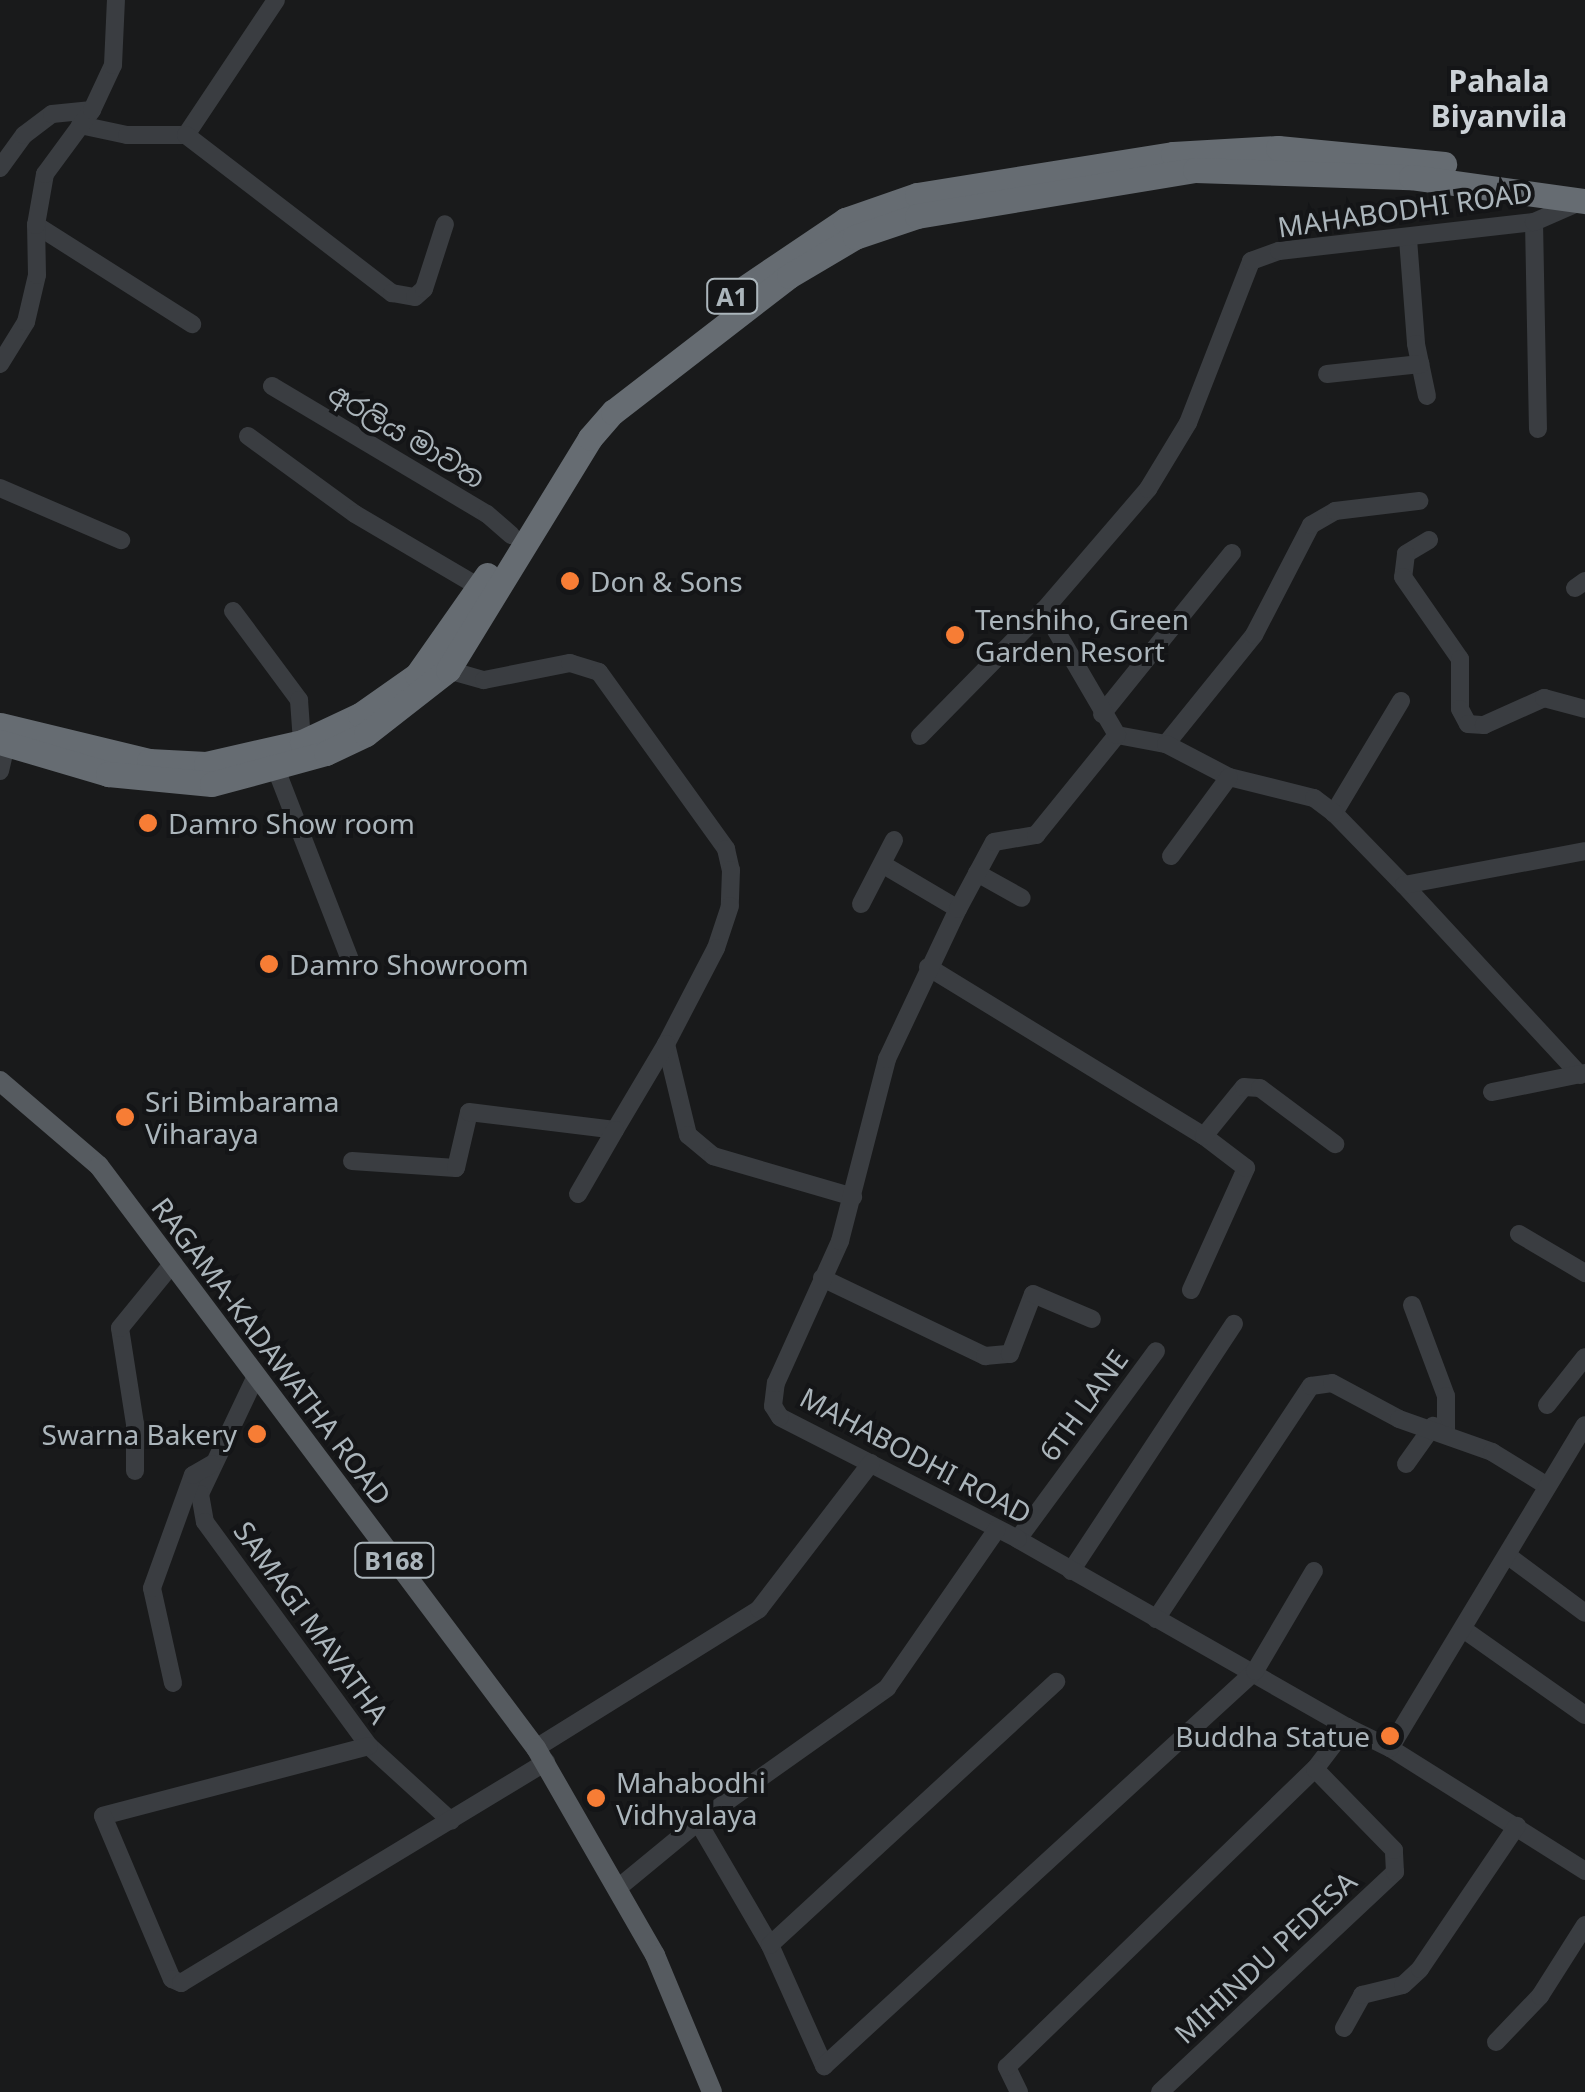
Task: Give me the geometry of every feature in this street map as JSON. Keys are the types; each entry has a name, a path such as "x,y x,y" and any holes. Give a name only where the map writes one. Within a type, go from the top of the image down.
{"highway":[{"name":"A1","path":"4,735 149,761 242,759 302,742 360,715 417,675 479,587 578,428 629,374 783,258 845,220 916,195 1173,154 1278,148 1584,195"},
{"name":"A1","path":"4,735 81,768 152,780 212,784 276,769 366,734 448,670 580,454 613,412 774,287 855,237 988,200 1195,170 1412,177 1584,195"}],"main road":[{"name":"RAGAMA-KADAWATHA ROAD","path":"0,1080 99,1166 541,1755 618,1888 712,2092"}],"street":[{"path":"0,364 26,322 37,275 36,225 45,174 86,118 113,65 116,0"},
{"path":"186,135 276,0"},
{"path":"0,168 24,135 52,114 86,118 127,135 186,135 392,293 415,297 424,289 445,224"},
{"name":"MAHABODHI ROAD","path":"1044,610 1148,490 1168,456 1251,261 1279,251 1534,222 1584,195"},
{"path":"1534,222 1538,429"},
{"path":"36,225 192,324"},
{"path":"1408,239 1420,364 1427,396"},
{"path":"1327,374 1420,364"},
{"name":"අරලිය මාවත","path":"272,386 511,535"},
{"path":"248,436 355,514 479,587"},
{"path":"0,488 122,540"},
{"path":"1166,744 1254,635 1311,525 1335,511 1418,501"},
{"path":"1429,540 1406,554 1403,577 1460,659 1460,709 1468,724 1484,726 1544,698 1585,709"},
{"path":"1102,714 1232,553"},
{"path":"920,736 1044,610 1117,736 1166,744 1229,778 1314,798 1404,884 1582,1074"},
{"path":"233,611 299,700 302,742"},
{"path":"448,670 484,680 570,663 600,672 726,849 730,906 716,948 666,1044 578,1194"},
{"path":"1334,813 1401,701"},
{"path":"0,772 4,735"},
{"name":"MAHABODHI ROAD","path":"1117,736 1036,836 996,840 928,967 888,1059 853,1197 776,1383 773,1406 780,1417 998,1528 1347,1728 1390,1748 1585,1870"},
{"path":"276,769 353,968"},
{"path":"1172,856 1229,778"},
{"path":"861,904 894,840"},
{"path":"1404,884 1585,851"},
{"path":"882,864 958,909"},
{"path":"977,873 1022,898"},
{"path":"928,967 1204,1136 1246,1168 1191,1290"},
{"path":"666,1044 688,1134 713,1156 853,1197"},
{"path":"1492,1092 1582,1074"},
{"path":"1204,1136 1252,1086 1335,1144"},
{"path":"352,1161 456,1168 469,1112 614,1130"},
{"path":"1519,1234 1585,1273"},
{"path":"135,1470 135,1424 120,1328 173,1263"},
{"path":"822,1278 985,1356 1010,1354 1033,1294 1092,1319"},
{"path":"1406,1464 1439,1430 1446,1396 1412,1304"},
{"path":"1071,1570 1234,1324"},
{"name":"6TH LANE","path":"1018,1539 1156,1351"},
{"path":"1547,1405 1585,1357"},
{"name":"SAMAGI MAVATHA","path":"256,1376 200,1494 205,1522 369,1746 451,1820"},
{"path":"1156,1619 1311,1386 1332,1383 1400,1419 1492,1452 1544,1484"},
{"path":"1390,1748 1507,1555 1544,1484 1585,1424"},
{"path":"173,1683 152,1588 193,1475 212,1463"},
{"path":"369,1746 103,1816 172,1980 181,1983 451,1820 759,1609 870,1464"},
{"path":"618,1888 698,1822 887,1688 998,1528"},
{"path":"1507,1555 1585,1613"},
{"path":"698,1822 770,1945 824,2066 1255,1672 1314,1571"},
{"path":"1463,1629 1585,1715"},
{"path":"770,1945 1056,1682"},
{"path":"1019,2092 1006,2067 1315,1769 1347,1728"},
{"name":"MIHINDU PEDESA","path":"1160,2092 1395,1872 1394,1850 1315,1769"},
{"path":"1344,2028 1362,1994 1404,1985 1420,1969 1517,1826"},
{"path":"1496,2042 1540,1996 1585,1925"}],"place":[{"name":"Don & Sons","path":"570,581"},
{"name":"Tenshiho, Green Garden Resort","path":"955,635"},
{"name":"Damro Show room","path":"148,823"},
{"name":"Damro Showroom","path":"269,964"},
{"name":"Sri Bimbarama Viharaya","path":"125,1117"},
{"name":"Swarna Bakery","path":"257,1434"},
{"name":"Buddha Statue","path":"1390,1736"},
{"name":"Mahabodhi Vidhyalaya","path":"596,1798"}],"district":[{"name":"Pahala Biyanvila","path":"1499,98"}]}
